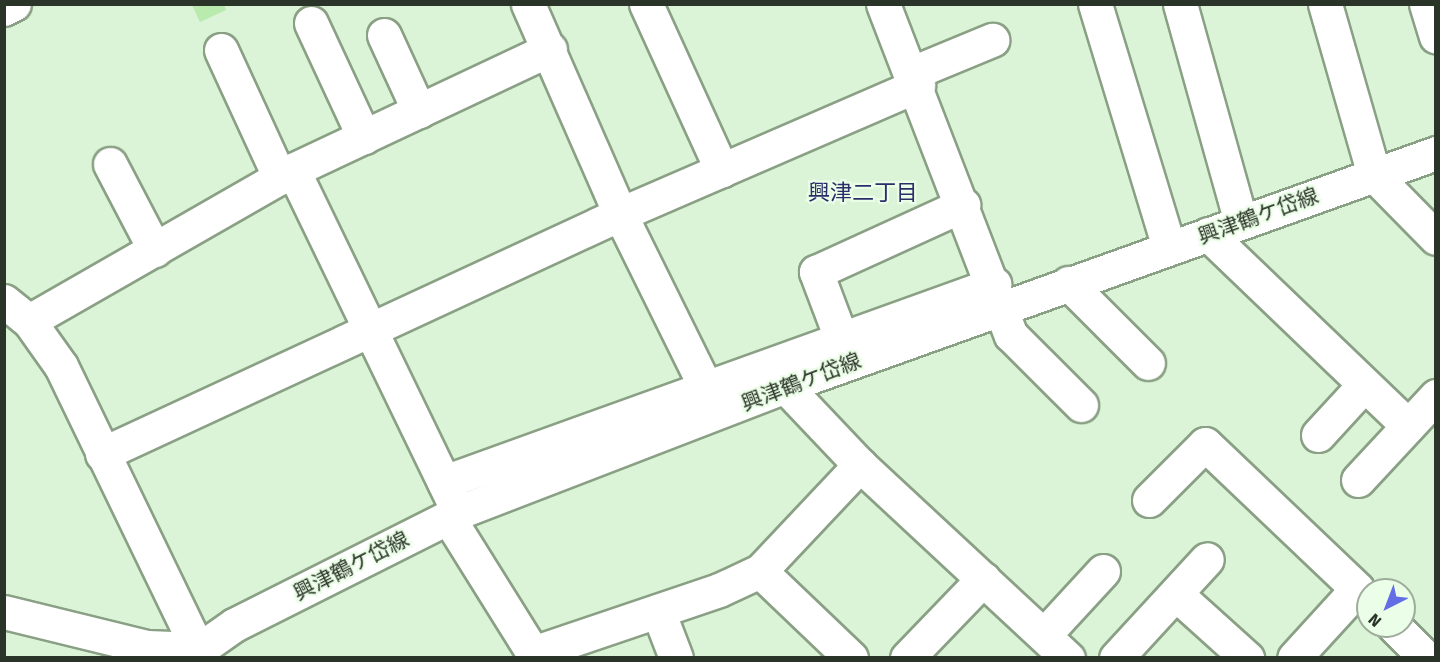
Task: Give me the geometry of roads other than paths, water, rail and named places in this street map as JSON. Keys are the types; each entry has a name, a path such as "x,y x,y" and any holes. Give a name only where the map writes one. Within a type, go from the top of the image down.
{"street":[{"path":"4,9 14,4"},
{"path":"528,4 550,49 620,214 705,386"},
{"path":"646,4 722,171"},
{"path":"883,4 915,79 999,296 1011,335 1081,405"},
{"path":"1095,4 1169,248"},
{"path":"1180,4 1241,222"},
{"path":"1325,4 1374,175 1436,238"},
{"path":"1426,4 1436,37"},
{"path":"311,23 364,137"},
{"path":"384,34 419,111"},
{"path":"102,454 620,214 722,171 992,40"},
{"path":"195,655 61,366 17,311 155,250 286,174 550,49"},
{"path":"221,50 371,329 444,482 453,514 533,653 658,611 760,571 860,465"},
{"name":"興津鶴ケ岱線","path":"195,655 234,625 453,514 785,386 999,296 1068,283 1436,153"},
{"path":"110,164 155,250"},
{"path":"841,338 816,272 963,206"},
{"path":"1208,234 1363,386 1408,426"},
{"path":"1068,283 1148,363"},
{"path":"444,482 841,338 999,296"},
{"path":"785,386 860,465 1068,657"},
{"path":"1318,435 1363,386"},
{"path":"1358,480 1436,396"},
{"path":"1149,500 1205,444 1356,589"},
{"path":"1116,657 1207,559"},
{"path":"760,571 851,657"},
{"path":"1044,635 1103,571"},
{"path":"907,657 983,579"},
{"path":"1176,594 1247,657"},
{"path":"1294,657 1356,600"},
{"path":"658,611 676,657"},
{"path":"4,612 147,647 195,655"},
{"path":"1406,638 1426,657"}],"district":[{"name":"興津二丁目","path":"863,193"}]}
